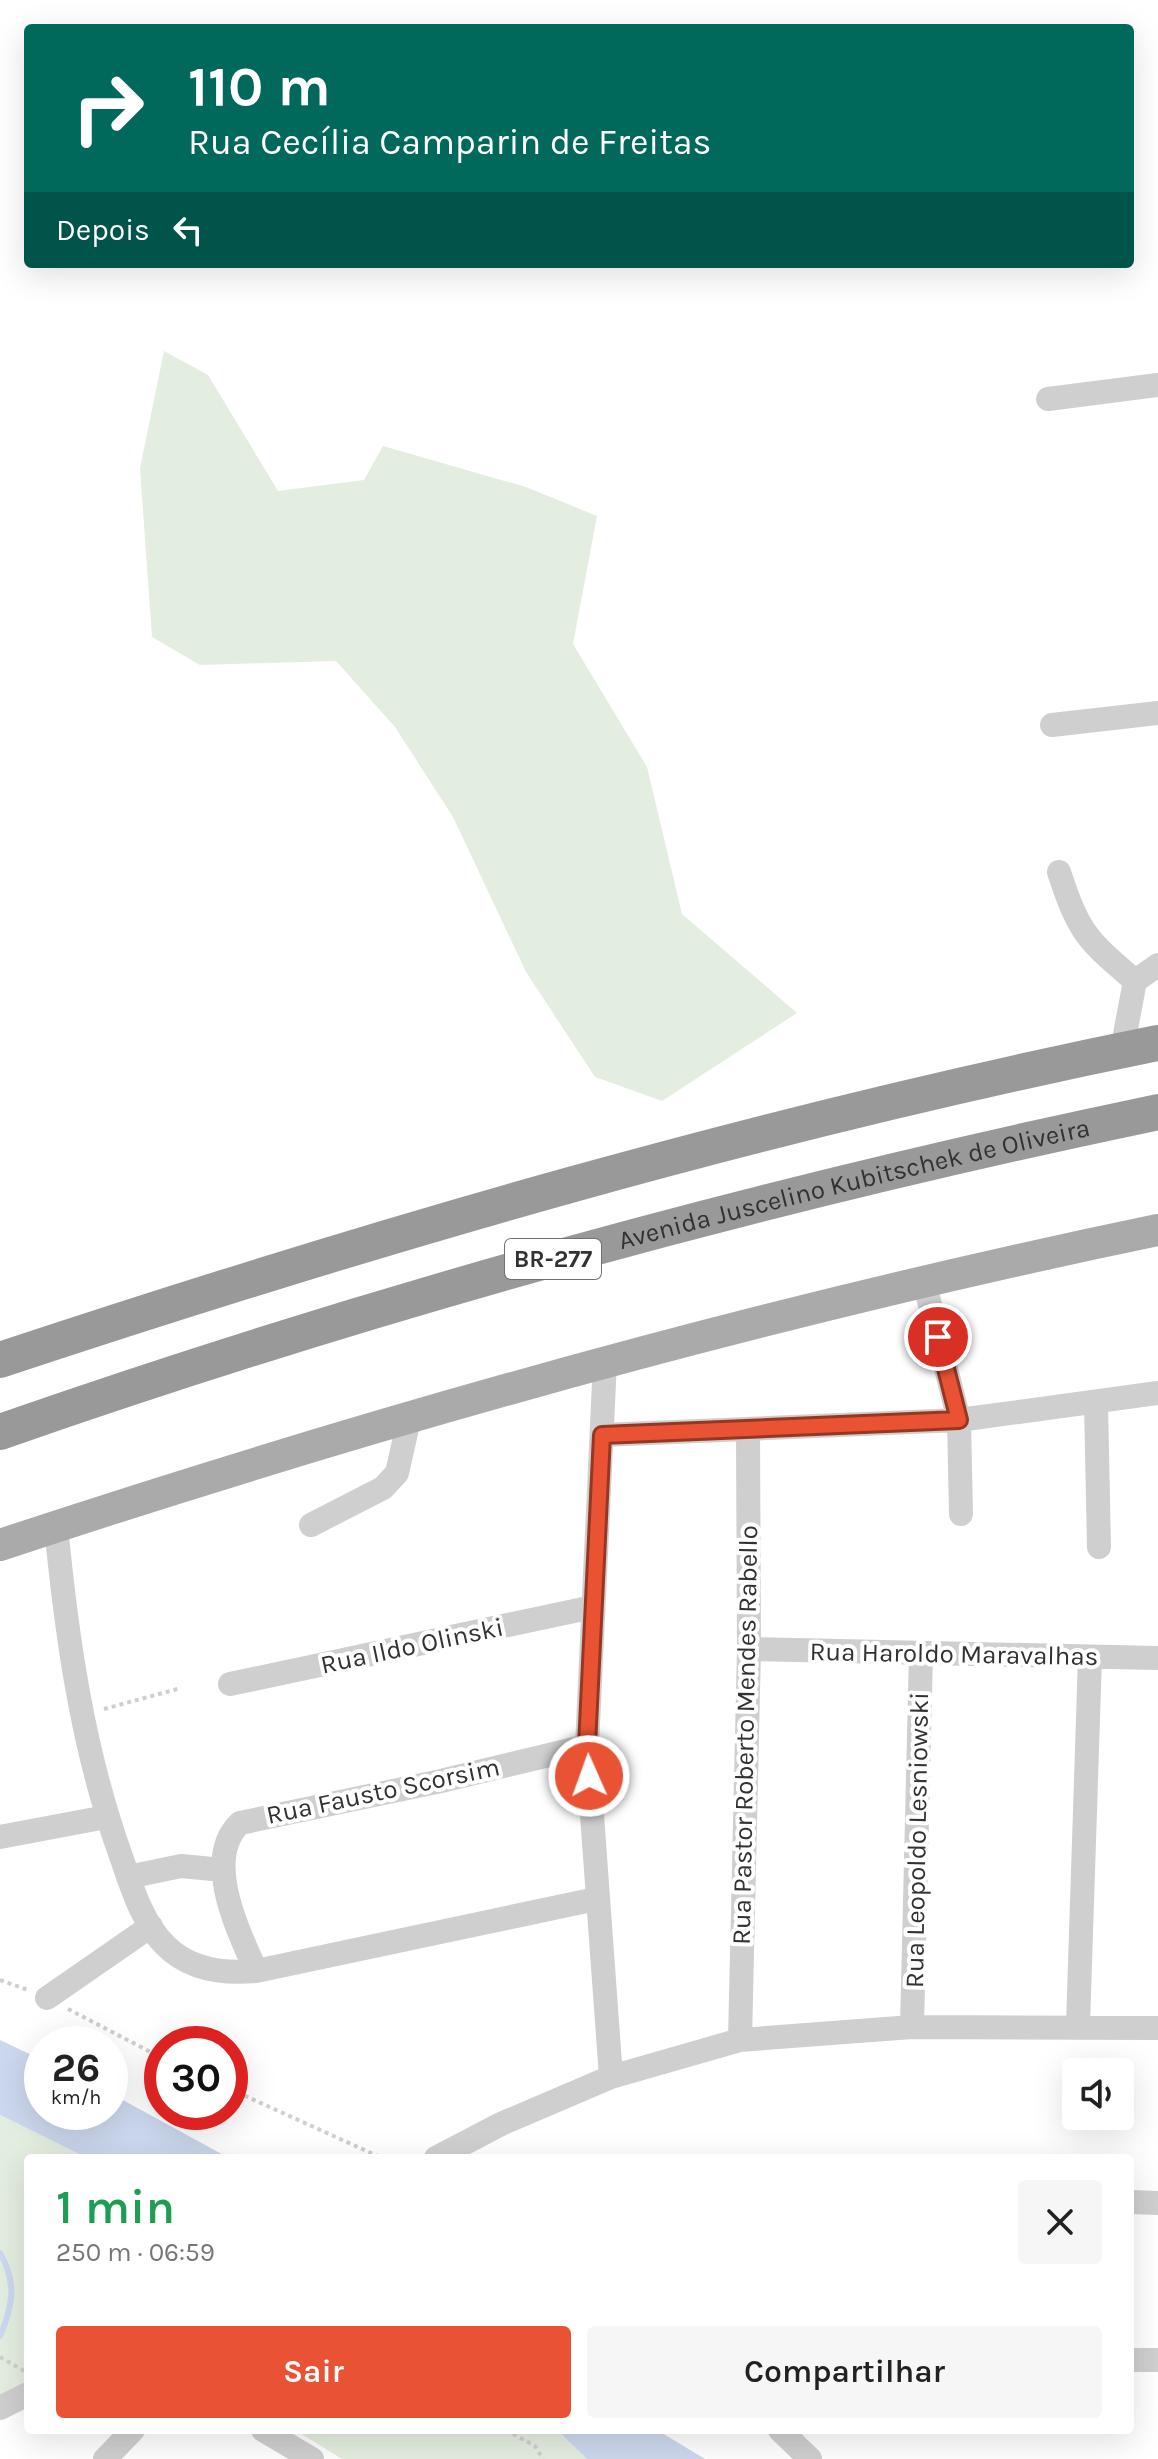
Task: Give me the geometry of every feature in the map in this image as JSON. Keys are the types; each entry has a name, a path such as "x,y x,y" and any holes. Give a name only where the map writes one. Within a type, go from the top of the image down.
{"highway":[{"name":"BR-277","path":"0,1360 273,1272 578,1183 895,1100 1158,1043"},
{"name":"Avenida Juscelino Kubitschek de Oliveira","path":"0,1432 298,1334 559,1258 880,1176 1158,1112"}],"main road":[{"path":"0,1545 410,1415 605,1361 924,1281 1158,1230"}],"street":[{"path":"1048,399 1158,385"},
{"path":"1052,725 1158,713"},
{"path":"1059,872 1080,929 1092,945 1135,981"},
{"path":"1122,1050 1135,981 1158,965"},
{"path":"924,1281 959,1420 961,1514"},
{"path":"0,1343 79,1334"},
{"path":"605,1361 587,1746 611,2077"},
{"path":"602,1435 959,1420 1158,1393"},
{"path":"1096,1403 1099,1547"},
{"path":"311,1525 383,1488 397,1473 410,1415"},
{"name":"Rua Pastor Roberto Mendes Rabello","path":"740,2040 749,1649 748,1431"},
{"path":"56,1526 67,1632 106,1817 128,1877 151,1926 165,1946 205,1968 229,1973 256,1971 596,1899"},
{"name":"Rua Ildo Olinski","path":"230,1684 593,1607"},
{"name":"Rua Haroldo Maravalhas","path":"749,1649 1158,1658"},
{"name":"Rua Leopoldo Lesniowski","path":"912,2027 921,1653"},
{"path":"1078,2025 1090,1657"},
{"name":"Rua Fausto Scorsim","path":"256,1971 232,1912 223,1870 234,1828 249,1819 441,1781 587,1746"},
{"path":"0,1837 106,1817"},
{"path":"128,1877 181,1866 223,1870"},
{"path":"47,1998 151,1926"},
{"path":"444,2154 501,2124 611,2077 740,2040 912,2027 1078,2025 1158,2028"},
{"path":"1134,2202 1158,2203"},
{"path":"1134,2360 1158,2360"},
{"path":"0,2408 24,2396"},
{"path":"105,2459 129,2434"},
{"path":"270,2434 312,2459"},
{"path":"784,2434 810,2459"}],"path":[{"path":"82,1714 181,1688"},
{"path":"0,1980 47,1998 144,2049"},
{"path":"248,2097 373,2154"},
{"path":"0,2357 24,2371"},
{"path":"513,2434 535,2446 543,2459"}],"green space":[{"path":"164,351 208,375 278,491 364,480 383,446 526,487 597,516 573,644 647,767 682,914 797,1013 662,1101 595,1077 526,972 453,817 395,727 336,661 200,665 152,637 140,468"},
{"path":"0,2115 24,2127 24,2130 30,2130 79,2154 24,2154 24,2386 0,2395"},
{"path":"301,2434 561,2434 587,2459 342,2459"}],"water":[{"path":"0,2040 24,2051 24,2127 0,2115"},
{"path":"128,2103 144,2112 144,2130 178,2130 222,2154 79,2154 30,2130 128,2130"},
{"path":"561,2434 664,2434 705,2459 587,2459"}],"waterway":[{"path":"0,2253 11,2284 8,2314 0,2336"}],"route":[{"path":"589,1776 587,1746 602,1435 959,1420 938,1337"}]}
